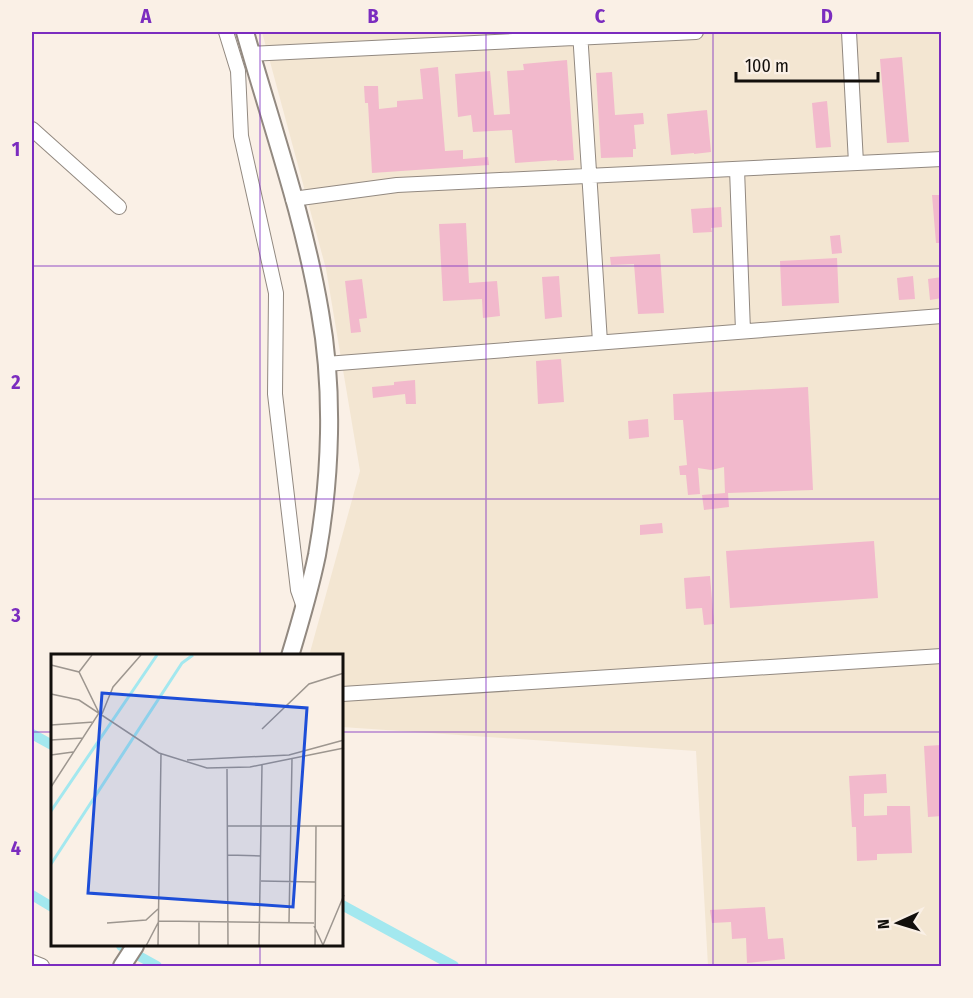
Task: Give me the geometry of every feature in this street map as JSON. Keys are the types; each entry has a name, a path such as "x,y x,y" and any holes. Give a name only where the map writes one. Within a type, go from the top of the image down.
{"main road":[{"path":"245,32 309,255 326,351 328,377 329,463 316,556 291,654"},
{"path":"122,966 134,947"}],"street":[{"path":"226,32 238,71 241,136 276,293 275,393 298,590 304,608"},
{"path":"251,54 580,34 696,32"},
{"path":"849,32 856,163"},
{"path":"580,34 600,342"},
{"path":"32,129 119,207"},
{"path":"293,199 397,185 942,159"},
{"path":"737,169 743,331"},
{"path":"326,364 942,316"},
{"path":"344,694 942,656"},
{"path":"32,962 42,966"}],"shaded area":[{"path":"262,32 941,32 941,966 708,966 696,751 344,727 344,654 310,654 360,471 326,269"}],"building":[{"path":"902,57 909,142 887,143 880,59"},
{"path":"567,60 574,160 515,163 512,130 473,132 471,115 458,117 455,74 490,71 494,115 510,114 507,71 524,70 523,64"},
{"path":"438,67 445,151 463,150 463,159 488,157 489,165 372,173 368,103 365,103 364,86 378,86 379,109 397,107 397,101 423,99 420,69"},
{"path":"612,72 615,115 643,113 644,124 634,125 636,149 633,149 633,157 601,158 596,73"},
{"path":"827,101 831,147 816,148 812,103"},
{"path":"707,110 711,152 671,155 667,114"},
{"path":"932,195 942,195 942,243 936,243"},
{"path":"721,207 722,227 711,228 712,232 693,233 691,209"},
{"path":"466,223 469,283 497,281 500,316 483,318 482,299 443,301 439,224"},
{"path":"840,235 842,253 832,254 830,236"},
{"path":"660,254 664,313 638,314 634,264 611,265 610,257"},
{"path":"837,258 839,303 782,306 780,261"},
{"path":"559,276 562,317 545,319 542,277"},
{"path":"913,276 915,299 899,300 897,278"},
{"path":"942,277 942,298 930,300 928,279"},
{"path":"362,279 367,318 359,319 361,332 351,333 345,281"},
{"path":"561,359 564,402 538,404 536,361"},
{"path":"415,380 416,404 406,404 405,394 373,398 372,387"},
{"path":"808,387 813,490 728,493 729,507 704,510 702,495 725,493 724,467 711,470 698,468 700,494 688,495 686,475 680,475 679,466 687,465 683,420 674,420 673,394"},
{"path":"648,419 649,437 629,439 628,421"},
{"path":"662,523 663,533 640,535 640,525"},
{"path":"874,541 878,598 730,608 726,551"},
{"path":"710,576 714,624 704,625 702,608 686,609 684,578"},
{"path":"942,745 942,816 928,817 924,746"},
{"path":"886,774 887,793 864,794 864,816 887,815 887,806 910,806 912,853 877,854 877,860 857,861 856,827 852,827 849,776"},
{"path":"765,907 768,939 783,938 785,959 747,963 746,938 732,939 731,922 712,923 710,910"}],"waterway":[{"path":"32,734 51,744"},
{"path":"32,895 51,906"},
{"path":"344,906 454,966"},
{"path":"123,947 157,966"}]}
